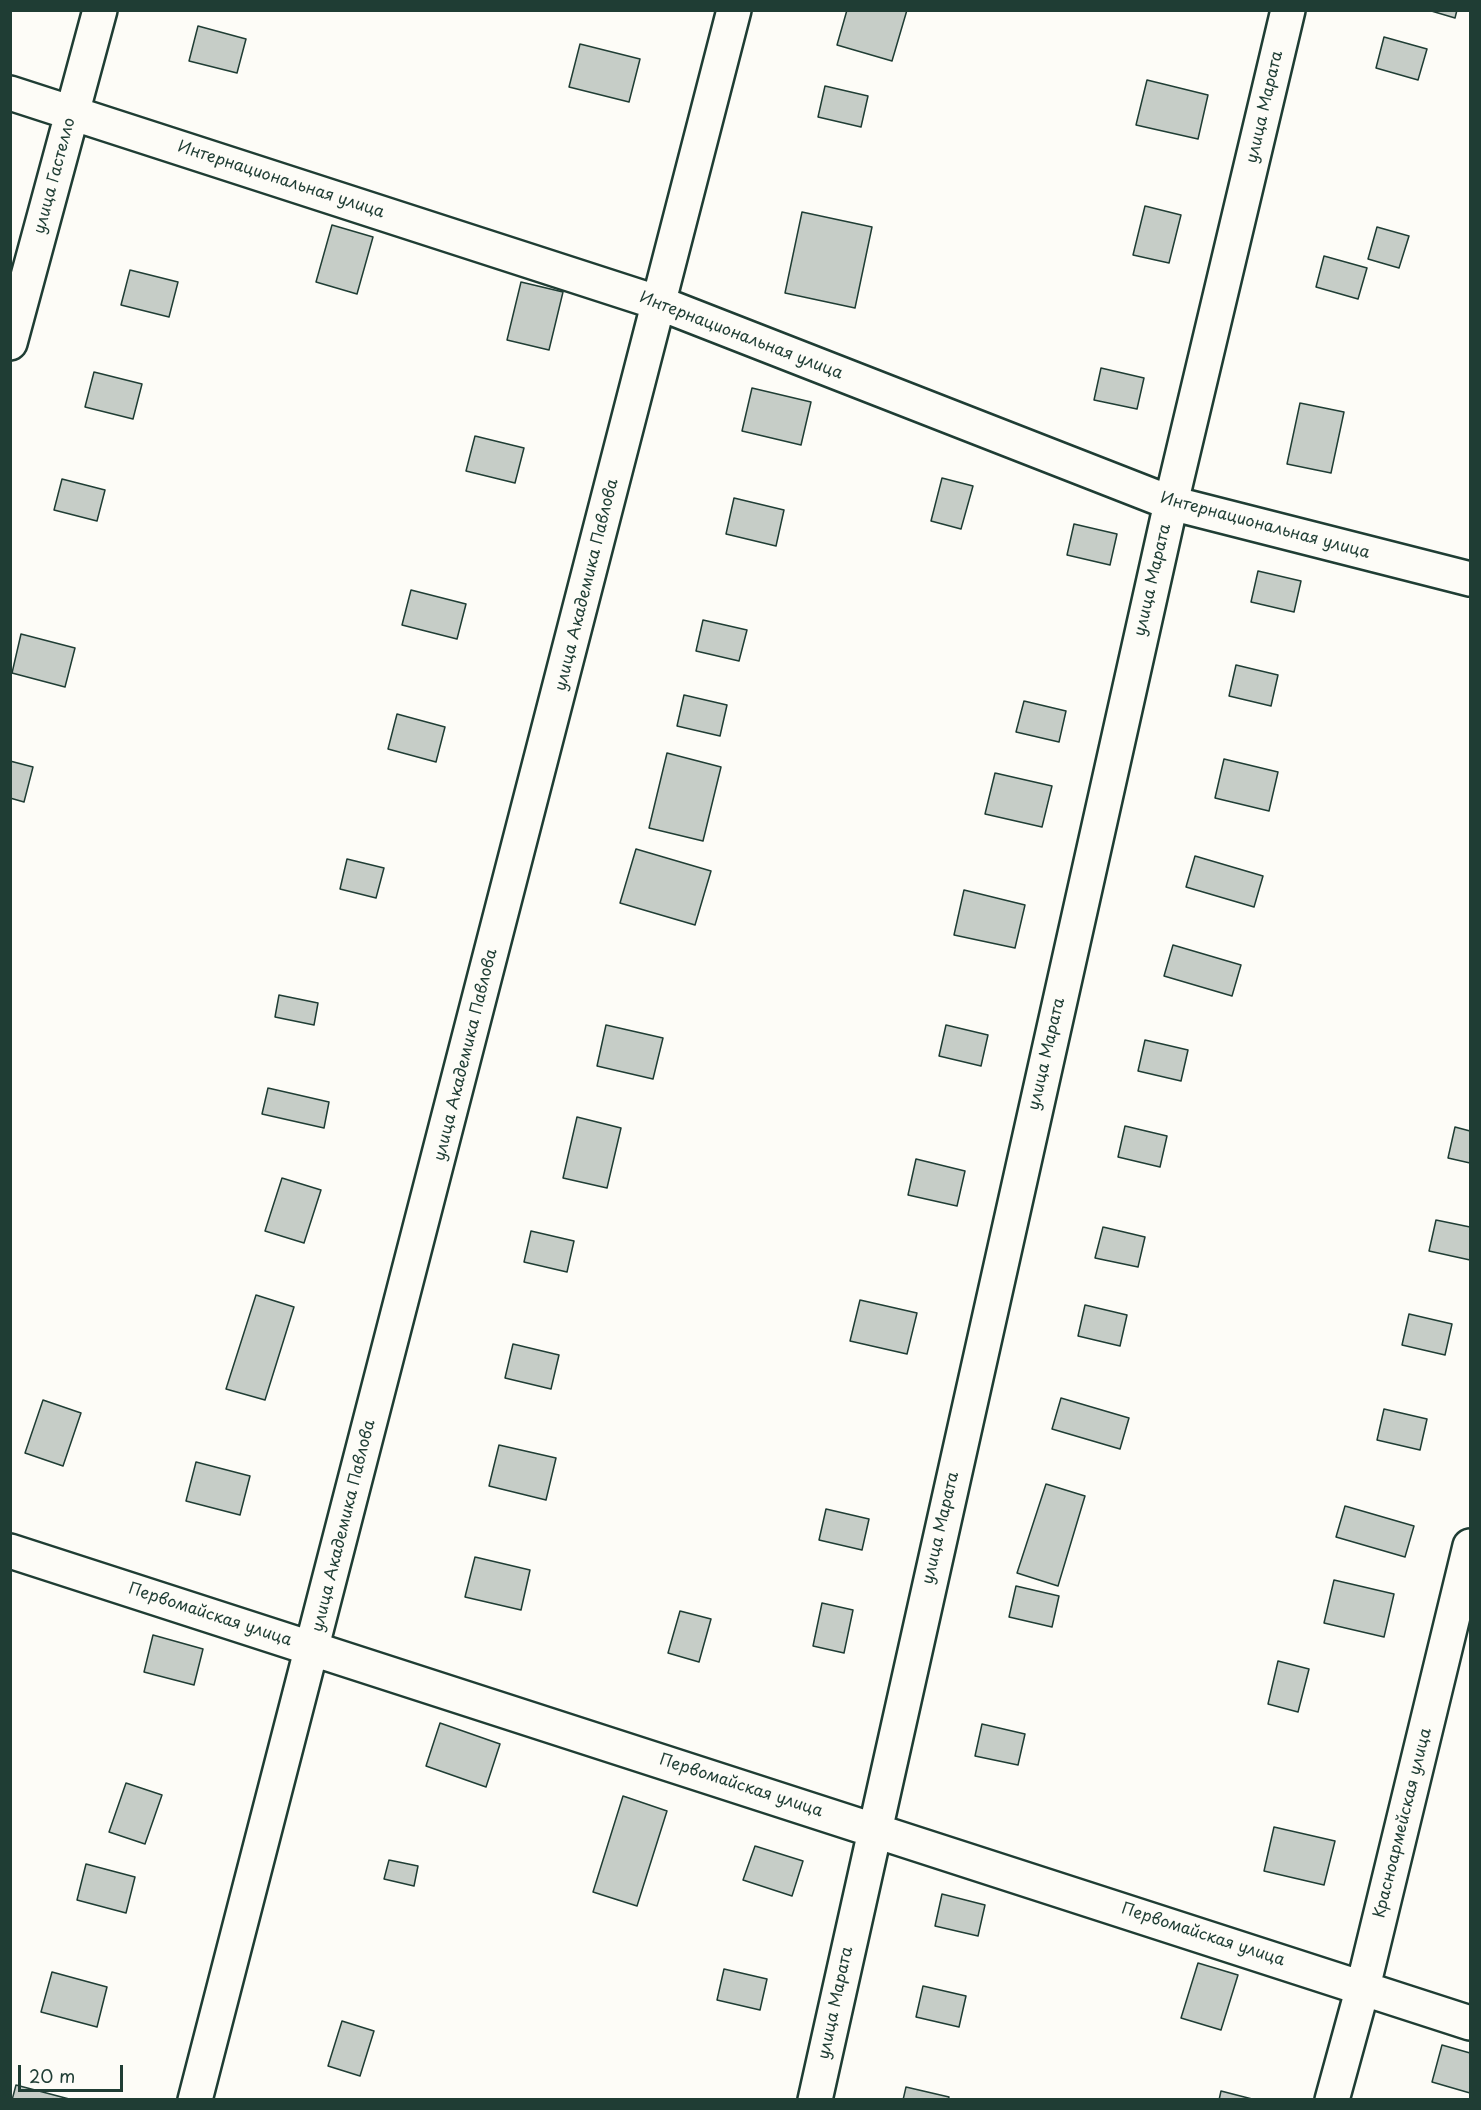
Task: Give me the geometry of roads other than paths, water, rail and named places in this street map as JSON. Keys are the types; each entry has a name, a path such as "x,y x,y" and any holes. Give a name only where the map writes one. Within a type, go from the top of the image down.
{"street":[{"name":"улица Гастелло","path":"10,343 100,10"},
{"name":"улица Академика Павлова","path":"195,2100 734,10"},
{"name":"улица Марата","path":"815,2100 1171,503 1288,10"},
{"name":"Интернациональная улица","path":"10,93 72,111 659,303 1171,503 1470,579"},
{"name":"Красноармейская улица","path":"1332,2100 1363,1987 1470,1546"},
{"name":"Первомайская улица","path":"10,1551 1470,2023"}]}
